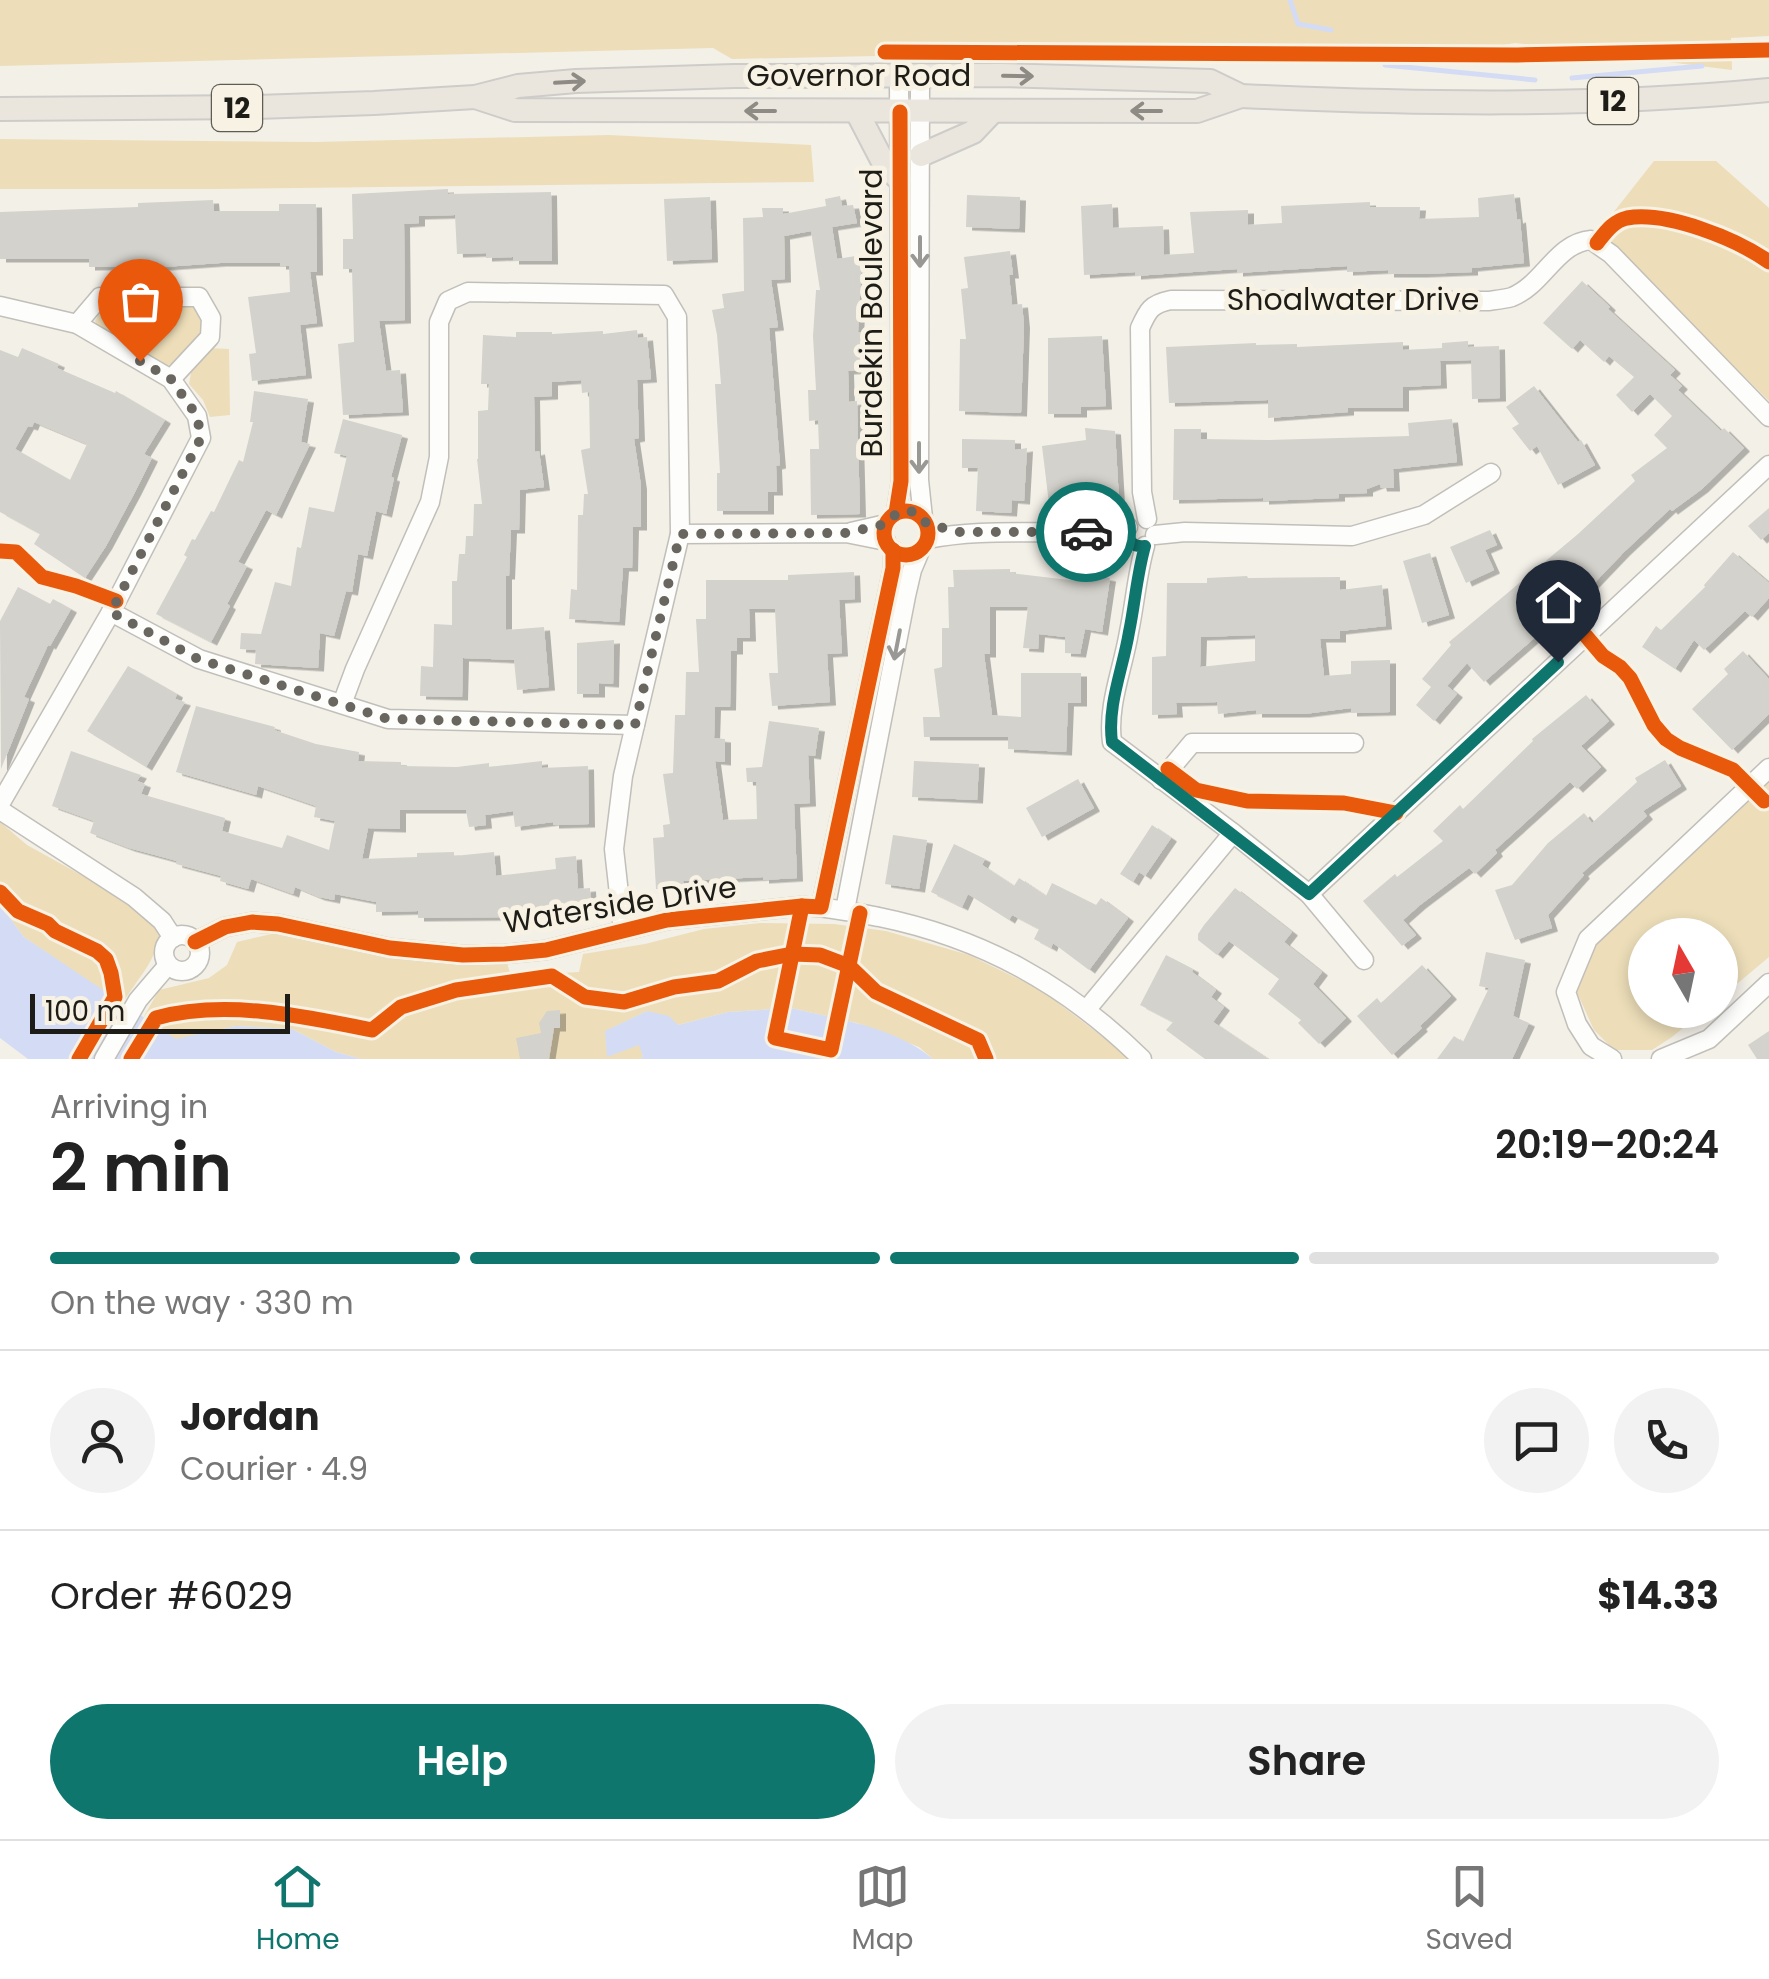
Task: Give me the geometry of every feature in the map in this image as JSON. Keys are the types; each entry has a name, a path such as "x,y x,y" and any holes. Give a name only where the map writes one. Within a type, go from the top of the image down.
{"main road":[{"name":"Governor Road","path":"0,109 239,108 474,97 518,86 576,81 734,76 1001,75 1210,81 1241,96"},
{"name":"Governor Road","path":"474,97 515,110 1196,111 1241,96 1550,103 1769,90"},
{"path":"857,112 883,162 898,178"},
{"path":"921,154 972,132 992,112"}],"street":[{"name":"Burdekin Boulevard","path":"820,907 890,583 890,532 901,481 898,178 910,112 910,76"},
{"name":"Burdekin Boulevard","path":"844,910 906,596 925,533 919,480 921,154 910,112"},
{"name":"Shoalwater Drive","path":"1141,532 1140,328 1147,312 1158,302 1488,301 1513,296 1535,282 1577,241 1591,240 1611,254 1769,417"},
{"path":"342,704 430,502 439,457 439,322 448,301 468,292 664,295 676,317 680,534 624,776 614,849 623,930"},
{"path":"78,324 100,297 199,297 211,318 210,337 171,379"},
{"path":"0,306 78,324 171,379 197,416 201,438 111,612 0,807 134,897 162,920 173,938"},
{"path":"1309,894 1769,465"},
{"path":"890,532 906,555 925,533 1352,536 1424,514 1491,473"},
{"path":"680,534 890,532 910,511 925,533"},
{"path":"1141,532 1129,634 1109,722 1112,742 1309,894 1364,960"},
{"path":"111,612 198,659 388,719 635,725"},
{"path":"1160,780 1192,743 1354,743"},
{"path":"1612,1059 1584,1053 1566,992 1588,939 1769,768"},
{"path":"1088,1010 1233,833"},
{"name":"Waterside Drive","path":"195,942 226,927 252,922 390,948 490,954 546,950 667,920 820,907 923,926 970,944 1048,983 1088,1010 1142,1059"},
{"path":"185,936 195,942 200,953 195,965 178,971 168,964 164,951 173,938 185,936"},
{"path":"104,1059 138,1000 168,964"},
{"path":"1661,1059 1708,1039 1769,983"}],"shaded area":[{"path":"0,0 1769,0 1769,36 1731,38 1732,70 1515,43 881,45 876,56 732,59 713,48 0,66"},
{"path":"609,135 811,145 814,182 0,189 0,139 315,142"},
{"path":"1654,161 1716,161 1769,208 1769,401 1598,232"},
{"path":"190,302 199,309 203,328 185,354 167,366 159,367 101,333 95,321 101,310 165,311 166,303"},
{"path":"208,348 229,349 230,415 210,417 203,400 189,384 192,367"},
{"path":"1769,776 1769,957 1738,983 1738,918 1628,918 1628,1028 1683,1028 1652,1050 1614,1050 1594,1030 1575,988 1595,939"},
{"path":"0,822 27,845 130,902 159,928 152,959 122,1005 24,937 0,905"},
{"path":"760,923 834,924 886,931 969,955 1041,990 1132,1059 933,1059 919,1047 857,1023 791,1008 728,1012 678,1025 647,1011 606,1031 640,1044 643,1057 639,1059 361,1059 336,1052 292,1029 236,1026 176,1040 143,1018 159,990 209,978 227,965 237,942 284,931 387,958 507,963 511,976 579,972 583,954 704,929"}],"water":[{"path":"0,905 24,937 176,1039 236,1026 292,1029 336,1052 361,1059 28,1059 0,1038"},
{"path":"791,1008 884,1032 933,1059 639,1059 643,1057 639,1045 607,1057 605,1031 647,1011 669,1016 678,1025 728,1012"}],"building":[{"path":"448,189 448,194 551,192 552,261 486,258 486,253 457,254 455,215 419,216 419,223 404,224 405,320 379,321 386,371 400,370 403,412 343,415 338,344 354,342 352,269 343,269 343,239 353,239 352,194"},
{"path":"1514,194 1524,263 1472,268 1472,272 1421,274 1388,274 1388,270 1347,272 1347,266 1237,273 1237,269 1084,275 1081,206 1112,204 1113,228 1163,226 1164,255 1194,253 1190,212 1248,210 1248,225 1282,223 1281,206 1370,202 1370,207 1420,207 1419,219 1479,217 1478,198"},
{"path":"967,195 1020,197 1019,229 966,227"},
{"path":"840,196 842,206 853,205 857,223 832,227 837,259 862,255 864,273 858,332 862,370 848,371 849,402 857,401 860,514 811,515 810,449 819,449 818,420 809,421 808,390 816,390 813,336 816,290 820,290 811,231 784,236 785,279 771,280 778,327 769,328 780,465 776,466 777,492 768,492 768,511 717,511 720,473 715,384 721,384 712,310 724,308 722,294 744,291 743,218 763,217 762,208 783,208 783,214 826,206 825,199"},
{"path":"710,197 712,259 667,261 664,199"},
{"path":"213,200 214,211 279,211 279,204 316,204 317,272 310,272 317,323 300,325 306,375 252,381 249,354 256,353 248,297 290,292 289,266 220,263 89,267 89,259 0,259 0,212"},
{"path":"1010,251 1012,305 1022,304 1024,325 1021,413 959,411 960,339 966,339 961,289 968,288 964,257"},
{"path":"1582,281 1675,370 1670,375 1682,386 1678,390 1744,448 1702,489 1670,509 1580,598 1484,682 1467,663 1447,686 1457,694 1434,721 1416,705 1431,687 1422,679 1451,645 1449,642 1578,534 1635,481 1631,475 1667,448 1654,435 1672,416 1650,394 1632,412 1616,395 1634,377 1609,356 1604,362 1580,340 1572,349 1543,323"},
{"path":"637,330 638,338 647,337 651,379 637,380 639,438 634,439 641,486 641,527 633,527 632,568 623,568 619,622 569,619 571,589 577,590 578,515 583,515 584,494 588,494 581,450 590,448 589,392 582,393 581,380 552,382 552,396 534,397 535,452 539,451 544,487 520,490 519,530 511,530 506,576 506,630 544,627 549,687 517,690 514,660 463,658 462,697 420,696 421,666 433,667 434,624 452,625 452,581 457,581 459,554 465,554 466,536 473,536 474,504 482,504 477,459 478,411 488,410 489,384 481,384 483,335 516,337 516,332 603,334"},
{"path":"1102,336 1106,406 1081,407 1081,414 1048,414 1048,338"},
{"path":"1468,341 1468,347 1499,346 1500,398 1472,399 1471,360 1440,361 1441,385 1403,387 1403,408 1348,408 1348,412 1268,418 1268,400 1169,403 1166,347 1403,342 1403,350 1442,348 1442,343"},
{"path":"22,348 59,364 57,368 116,391 165,420 144,454 152,458 135,492 85,578 34,544 40,534 0,512 0,350 18,357","holes":["34,422 87,444 70,480 15,449"]},
{"path":"1534,386 1578,442 1581,440 1595,465 1558,485 1537,446 1530,451 1512,428 1519,424 1506,407"},
{"path":"254,391 308,399 301,442 310,444 276,515 266,510 238,562 247,566 211,642 156,614 187,557 184,555 192,539 214,512 239,460 243,462 253,422"},
{"path":"343,419 402,435 386,514 376,511 367,556 358,554 352,592 346,591 334,636 320,633 318,668 255,664 256,650 240,649 241,633 261,634 275,582 291,586 309,507 334,512 347,456 334,453"},
{"path":"1452,419 1457,462 1393,469 1394,488 1381,488 1380,484 1367,489 1367,493 1339,494 1339,498 1173,500 1174,429 1201,429 1201,439 1409,436 1408,423"},
{"path":"1085,428 1115,431 1119,500 1049,504 1042,446 1086,440"},
{"path":"962,439 1015,440 1015,450 1027,448 1024,501 1012,500 1011,513 976,511 978,468 962,468"},
{"path":"1769,508 1769,533 1761,540 1748,526"},
{"path":"1490,530 1497,545 1485,550 1494,570 1466,583 1450,547"},
{"path":"1733,552 1769,583 1769,598 1752,617 1745,611 1704,650 1694,640 1675,669 1642,647 1656,626 1661,630 1705,587"},
{"path":"1430,553 1449,615 1422,623 1403,561"},
{"path":"1010,569 1010,573 1078,581 1079,573 1110,578 1102,632 1085,629 1080,654 1065,653 1065,637 1039,634 1038,649 1023,648 1028,607 990,607 990,654 984,654 992,715 1021,717 1021,673 1081,673 1081,703 1068,703 1066,752 1008,749 1008,737 924,737 923,717 940,717 934,669 942,667 942,628 949,628 948,587 954,587 953,570"},
{"path":"854,572 855,599 839,600 842,653 827,654 830,702 772,706 769,673 778,673 775,609 749,609 750,638 737,638 737,651 731,651 730,707 715,707 714,738 725,739 725,762 715,761 723,820 757,819 756,782 747,782 746,768 762,767 769,721 819,728 815,756 808,755 810,803 794,804 797,878 683,881 684,888 656,889 653,838 664,837 663,825 670,824 663,774 673,773 675,715 685,715 686,672 699,672 696,619 706,619 706,580 788,580 788,575"},
{"path":"1340,577 1340,590 1382,585 1386,626 1340,631 1340,639 1320,639 1324,676 1351,674 1351,661 1390,660 1390,712 1351,713 1351,708 1304,714 1256,714 1256,710 1218,714 1217,702 1176,703 1177,714 1152,715 1152,657 1166,656 1167,583 1207,583 1207,578","holes":["1255,635 1255,661 1200,667 1201,637"]},
{"path":"18,587 50,604 53,599 71,609 48,645 24,697 29,699 1,769 0,621"},
{"path":"614,640 613,684 599,683 599,694 577,694 577,643"},
{"path":"1743,651 1769,679 1769,714 1732,750 1692,709 1728,674 1724,669"},
{"path":"128,666 185,702 146,767 87,731"},
{"path":"1586,695 1609,721 1581,746 1601,767 1577,789 1570,782 1495,850 1497,853 1475,874 1469,868 1403,920 1416,935 1402,946 1363,901 1443,841 1433,831 1460,805 1463,809 1532,739"},
{"path":"196,706 275,727 274,730 316,744 359,752 358,761 401,762 401,766 489,763 489,767 542,761 542,768 588,766 589,824 553,822 515,827 513,811 485,815 486,825 469,827 466,810 400,810 400,829 368,828 362,859 417,857 417,853 454,852 454,856 494,852 496,876 556,869 555,858 576,856 578,889 590,888 591,908 511,917 418,918 418,911 376,912 376,902 335,894 334,900 295,887 293,894 251,879 248,889 220,881 221,876 90,833 94,821 52,806 71,751 141,775 137,781 145,784 141,794 225,818 222,831 282,848 287,835 329,850 335,821 314,817 316,806 258,786 256,795 176,772"},
{"path":"1665,760 1681,786 1643,811 1647,816 1582,873 1548,915 1552,928 1515,940 1495,890 1512,885 1548,843 1584,813 1592,823 1637,782 1635,778"},
{"path":"914,761 979,764 977,800 912,797"},
{"path":"1078,779 1094,808 1042,837 1026,808"},
{"path":"1152,825 1171,838 1145,876 1139,872 1133,882 1120,874"},
{"path":"893,835 927,840 919,889 885,884"},
{"path":"954,844 985,859 982,865 1014,886 1019,878 1046,896 1052,883 1096,905 1101,898 1128,918 1089,970 1053,943 1051,948 1034,939 1039,929 1012,915 1009,920 968,894 962,907 931,892"},
{"path":"1235,888 1292,932 1284,942 1322,972 1313,984 1346,1018 1319,1044 1298,1023 1301,1020 1268,994 1279,979 1229,941 1217,955 1198,940 1204,925"},
{"path":"1486,952 1525,960 1513,1016 1529,1023 1512,1059 1437,1059 1454,1036 1463,1042 1489,988 1479,986"},
{"path":"1166,955 1193,969 1216,990 1211,997 1224,1007 1213,1022 1268,1059 1205,1059 1166,1030 1173,1022 1140,1005"},
{"path":"1422,965 1451,996 1392,1055 1357,1016 1377,998 1381,1003"},
{"path":"560,1010 560,1028 554,1028 549,1059 520,1059 516,1038 541,1033 539,1023 547,1011"},
{"path":"1769,1031 1769,1059 1757,1059 1748,1045"}],"waterway":[{"path":"1290,0 1298,24 1331,30"},
{"path":"1385,65 1535,80"},
{"path":"1572,78 1702,66"}],"cycle path":[{"path":"885,52 1517,55 1769,50"},
{"path":"896,513 901,481 900,112"},
{"path":"1597,243 1610,228 1627,218 1662,219 1721,236 1769,262"},
{"path":"906,511 922,517 928,533 922,549 906,555 890,549 884,533 890,517 906,511"},
{"path":"195,942 225,927 252,922 390,948 463,955 505,954 546,950 667,920 821,907 893,568 893,550"},
{"path":"0,551 16,552 42,577 116,601"},
{"path":"1586,636 1630,678 1654,725 1666,739 1733,770 1764,801"},
{"path":"1168,769 1196,790 1247,801 1344,803 1396,813"},
{"path":"0,892 18,911 106,959 115,997 79,1059"},
{"path":"802,906 775,1038 831,1050 860,913"},
{"path":"131,1059 156,1018 182,1012 264,1012 372,1030 401,1007 456,990 552,976 585,997 624,1002 674,987 718,981 757,961 792,954 820,955 849,966 876,992 978,1040 986,1059"}],"way so far":[{"path":"140,361 171,379 197,416 201,438 111,612 198,659 388,719 635,725 680,534 846,533 886,524 903,511 918,514 927,524 960,532 1086,532"}],"route":[{"path":"1086,532 1128,527 1132,543 1145,546 1109,722 1112,742 1309,894 1558,662"}]}
